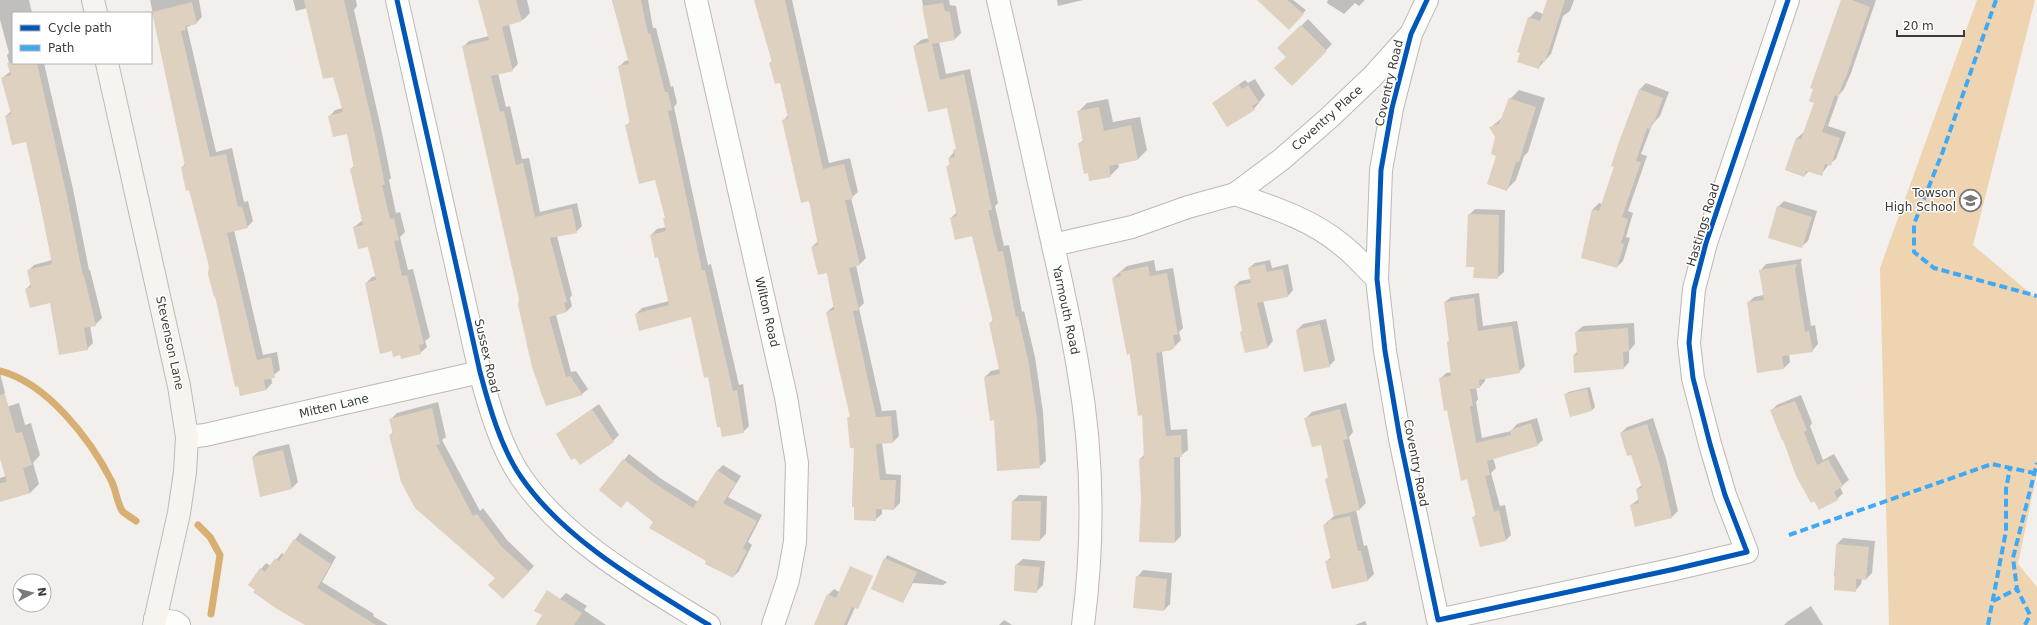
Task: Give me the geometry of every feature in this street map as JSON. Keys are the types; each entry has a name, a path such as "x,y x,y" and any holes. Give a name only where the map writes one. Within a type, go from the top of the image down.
{"street":[{"path":"93,0 96,12"},
{"name":"Sussex Road","path":"397,0 480,372 489,407 501,437 521,476 551,512 600,556 709,625"},
{"name":"Wilton Road","path":"696,0 786,397 797,463 795,542 788,580 773,625"},
{"name":"Yarmouth Road","path":"998,0 1053,245 1078,369 1088,454 1090,519 1083,625"},
{"name":"Coventry Road","path":"1427,0 1411,34 1392,108 1381,170 1377,279 1385,351 1400,439 1438,620 1748,552"},
{"name":"Hastings Road","path":"1748,552 1725,495 1710,444 1693,378 1689,344 1694,289 1706,243 1788,0"},
{"name":"Coventry Place","path":"1053,245 1132,227 1188,207 1235,194 1282,159 1330,116 1373,76 1411,34"},
{"name":"Stevenson Lane","path":"107,64 179,386 187,437 183,490 155,622"},
{"path":"1235,194 1289,212 1316,228 1342,244 1377,279"},
{"name":"Mitten Lane","path":"187,437 205,435 480,372"},
{"path":"155,622 175,622 179,625"}],"shaded area":[{"path":"1977,0 2035,0 1973,245 2037,299 2037,472 2018,564 2037,587 2037,625 1889,625 1880,268"}],"building":[{"path":"304,0 344,0 375,135 385,185 382,185 390,219 394,218 399,240 394,241 402,276 407,275 424,344 419,345 421,354 401,359 400,355 393,357 392,351 380,354 365,283 376,280 368,247 358,249 353,227 363,225 350,169 354,168 347,134 333,137 328,116 343,112 333,77 323,79"},
{"path":"478,0 516,0 522,21 502,27 513,71 491,76 500,112 504,111 516,165 523,163 535,217 572,208 577,233 550,238 567,302 564,303 567,312 549,317 566,377 570,376 583,395 546,406 532,367 518,305 519,299 462,46 489,40"},
{"path":"612,0 641,0 648,34 650,33 665,92 668,92 672,110 668,111 702,270 705,270 733,391 737,390 744,433 722,437 720,427 717,427 708,377 704,378 691,317 639,331 635,314 669,305 658,257 655,258 650,235 666,231 663,218 665,218 655,180 639,184 625,125 630,124 618,66 629,64"},
{"path":"754,0 785,0 823,169 844,164 853,199 845,200 860,265 849,268 859,310 853,311 876,417 891,416 893,443 877,444 876,446 880,480 896,480 894,510 876,509 876,521 854,520 854,507 852,507 852,503 854,448 850,448 847,417 850,417 826,312 834,310 827,273 818,275 811,247 818,245 809,201 801,203 782,120 788,118 780,83 775,84 769,63 772,62"},
{"path":"1257,0 1287,0 1304,14 1289,30"},
{"path":"1547,0 1565,0 1545,62 1541,61 1539,69 1517,62 1520,53 1517,52 1528,17 1540,21"},
{"path":"1841,0 1852,0 1870,7 1845,80 1838,97 1835,95 1822,132 1840,138 1831,166 1825,164 1822,176 1806,171 1804,177 1785,170 1796,138 1801,139 1814,103 1809,101 1813,89 1810,88"},
{"path":"192,2 197,24 185,26 186,30 181,31 210,157 226,154 238,207 242,206 248,228 227,233 257,360 271,357 275,378 264,380 266,390 240,396 238,386 235,387 215,296 214,297 208,274 209,266 189,190 186,191 181,167 185,166 152,12"},
{"path":"943,3 945,11 950,12 955,40 932,44 940,80 964,74 992,210 988,210 998,252 1003,251 1016,317 1018,316 1029,364 1037,419 1040,468 997,471 994,420 990,421 984,377 1000,374 989,323 993,322 972,236 955,240 950,218 957,216 946,166 950,166 948,158 955,157 953,150 956,149 947,108 928,112 913,46 929,42 922,6"},
{"path":"1301,25 1327,51 1292,86 1274,68 1286,57 1277,48"},
{"path":"7,63 37,64 67,196 83,276 84,275 96,326 84,328 88,350 59,355 50,303 30,308 25,289 31,287 27,270 52,264 26,142 12,145 5,116 11,114 1,78 11,75"},
{"path":"1239,85 1242,89 1248,85 1259,102 1252,106 1255,110 1227,127 1212,103"},
{"path":"1639,89 1663,98 1654,123 1652,122 1650,129 1647,128 1636,161 1641,162 1622,217 1628,219 1621,243 1624,244 1617,268 1581,258 1592,209 1599,211 1614,167 1611,166"},
{"path":"1509,98 1536,107 1519,162 1516,162 1507,191 1487,184 1496,156 1491,154 1495,137 1489,127 1499,124"},
{"path":"1099,107 1104,131 1131,125 1138,160 1109,166 1111,177 1089,181 1088,173 1084,174 1078,143 1083,142 1077,111"},
{"path":"1777,206 1812,217 1802,248 1768,238"},
{"path":"1468,214 1499,215 1498,279 1473,278 1474,267 1466,267"},
{"path":"1265,264 1267,272 1283,269 1288,297 1257,303 1268,348 1245,353 1240,332 1242,331 1234,286 1251,283 1248,268"},
{"path":"1797,264 1795,269 1805,332 1809,331 1813,352 1782,356 1784,369 1757,373 1747,302 1764,300 1759,270"},
{"path":"1148,266 1150,276 1167,273 1178,335 1173,335 1175,347 1171,348 1171,350 1156,353 1166,436 1181,435 1182,457 1174,457 1175,543 1139,542 1141,499 1139,459 1144,458 1142,415 1138,416 1130,354 1127,355 1112,278 1121,276 1120,272"},
{"path":"1474,298 1478,331 1512,326 1520,373 1479,380 1480,388 1470,389 1473,406 1470,406 1476,443 1511,435 1510,430 1531,423 1538,446 1487,461 1490,475 1485,476 1494,512 1499,510 1506,541 1480,547 1472,517 1476,516 1467,479 1461,481 1447,410 1444,411 1439,378 1451,376 1447,342 1449,342 1444,302"},
{"path":"1320,324 1330,367 1304,372 1296,330"},
{"path":"1628,328 1629,351 1623,352 1624,369 1574,373 1573,355 1577,355 1575,332"},
{"path":"1587,389 1592,411 1570,417 1564,394"},
{"path":"5,394 16,433 22,432 32,465 23,468 30,493 0,502 0,483 7,482 0,459 0,395"},
{"path":"1795,401 1807,430 1804,432 1817,465 1828,459 1843,486 1834,492 1838,500 1819,510 1814,501 1811,503 1796,476 1770,410"},
{"path":"432,408 440,444 436,445 473,516 477,514 501,546 529,572 503,599 488,585 495,578 415,508 401,482 389,435 393,434 389,419"},
{"path":"592,409 614,442 580,465 575,458 571,460 556,434"},
{"path":"1340,409 1348,439 1343,440 1360,510 1334,516 1325,479 1328,478 1321,445 1312,447 1304,418"},
{"path":"1647,424 1660,465 1672,518 1635,527 1630,505 1639,503 1636,489 1642,488 1631,455 1627,456 1620,433"},
{"path":"283,450 292,489 260,497 252,457"},
{"path":"623,459 654,483 693,508 717,470 736,483 723,503 757,521 743,548 747,551 733,578 705,564 706,561 649,528 653,522 627,501 621,508 599,490"},
{"path":"1012,501 1041,501 1040,541 1011,540"},
{"path":"1350,516 1358,551 1361,551 1368,581 1332,589 1325,561 1331,560 1323,525 1328,524 1327,521"},
{"path":"294,539 331,564 317,588 376,625 305,625 277,609 253,592 255,590 248,585 260,568 265,572 275,558 279,561"},
{"path":"1836,544 1869,547 1866,580 1856,579 1856,592 1834,590"},
{"path":"884,558 917,572 903,603 871,589"},
{"path":"1015,565 1040,567 1037,593 1014,591"},
{"path":"850,566 873,576 858,609 852,607 844,625 814,625 827,594 836,598"},
{"path":"1136,576 1167,579 1164,611 1133,608"},
{"path":"547,590 582,613 574,625 536,625 542,615 534,611"}],"waterway":[{"path":"0,371 17,377 34,387 65,415 79,431 102,464 113,484 119,505 123,512 136,521"},
{"path":"198,525 210,537 220,555 211,614"}],"marked path":[{"path":"1996,0 1943,151 1914,224 1914,252 1934,268 2037,296"},
{"path":"2025,625 2030,615 2017,589 2013,558 2037,463"},
{"path":"1789,535 1992,464 2034,473"},
{"path":"1988,625 2006,531 2006,489 2010,468"},
{"path":"1993,601 2017,589"}],"cycle path":[{"path":"397,0 480,372 492,413 507,453 521,477 539,500 560,522 607,560 658,594 709,625"},
{"path":"1427,0 1411,34 1392,108 1381,170 1377,279 1385,351 1400,439 1438,620 1747,552 1725,495 1710,444 1693,378 1689,343 1694,289 1706,243 1788,0"}],"place":[{"name":"Towson High School","path":"1971,200"}]}
